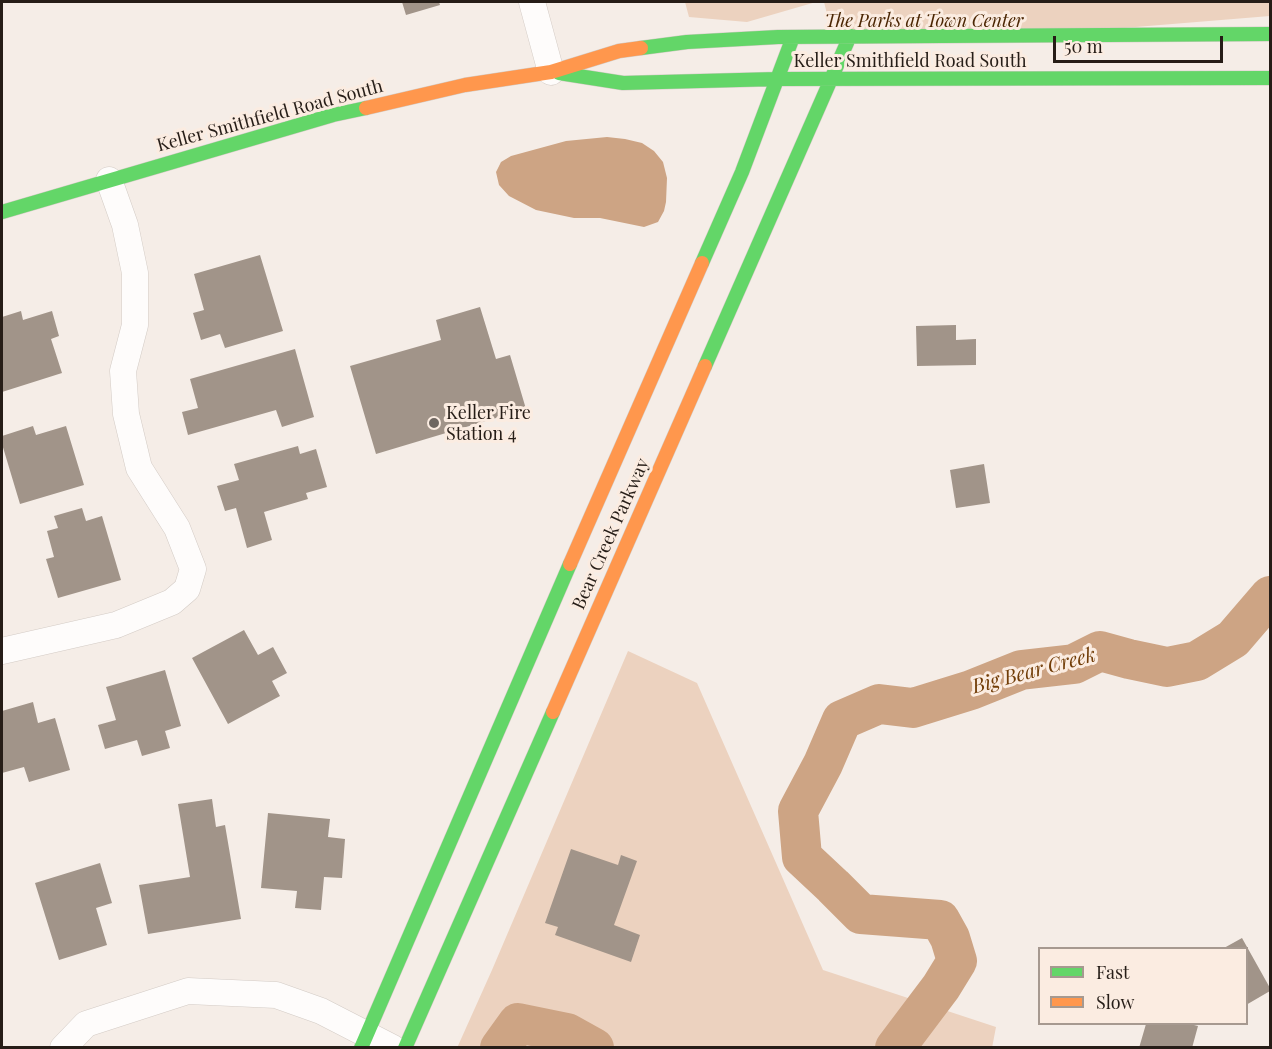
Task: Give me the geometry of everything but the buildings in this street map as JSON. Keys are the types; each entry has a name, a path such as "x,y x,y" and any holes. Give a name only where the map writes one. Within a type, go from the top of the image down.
{"main road":[{"name":"Keller Smithfield Road South","path":"2,212 333,115 465,85 551,72 619,51 687,42 793,37 1268,34"},
{"name":"Bear Creek Parkway","path":"405,1047 529,753 695,374 850,36"},
{"name":"Bear Creek Parkway","path":"363,1041 499,739 664,362 742,172 793,37"},
{"name":"Keller Smithfield Road South","path":"551,72 623,83 778,79 1265,78"}],"street":[{"path":"532,2 551,72"},
{"path":"2,651 116,625 172,602 187,589 193,568 177,528 139,468 126,414 123,371 135,326 135,273 125,225 108,180"},
{"path":"63,1047 86,1024 188,991 276,995 321,1011 363,1041 393,1047"}],"green space":[{"name":"The Parks at Town Center","path":"685,2 816,2 747,22 689,17"},
{"name":"The Parks at Town Center","path":"824,2 1270,2 1270,16 1038,35 834,42"},
{"path":"628,651 697,683 823,970 996,1027 992,1048 457,1048"}],"shaded area":[{"path":"607,137 642,143 654,151 663,162 667,178 666,202 658,222 644,227 600,218 574,218 536,210 509,196 499,185 496,172 501,162 511,156 566,141"}],"waterway":[{"name":"Big Bear Creek","path":"895,1048 941,987 957,961 950,938 940,920 861,914 802,857 798,811 823,764 842,720 879,704 913,708 971,690 1021,670 1074,664 1100,651 1167,667 1197,661 1233,639 1270,596"},
{"name":"Big Bear Creek","path":"500,1048 518,1023 567,1033 594,1048"}],"traffic: fast":[{"path":"641,48 687,42 778,37 1270,34"},
{"path":"705,366 850,36"},
{"path":"702,263 742,172 793,37"},
{"path":"559,73 623,83 778,79 1270,78"},
{"path":"2,212 333,115 366,108"},
{"path":"361,1048 570,564"},
{"path":"405,1048 553,712"}],"traffic: slow":[{"path":"366,108 465,85 551,72 619,51 641,48"},
{"path":"570,564 702,263"},
{"path":"553,712 705,366"}],"place":[{"name":"Keller Fire Station 4","path":"434,423"}]}
